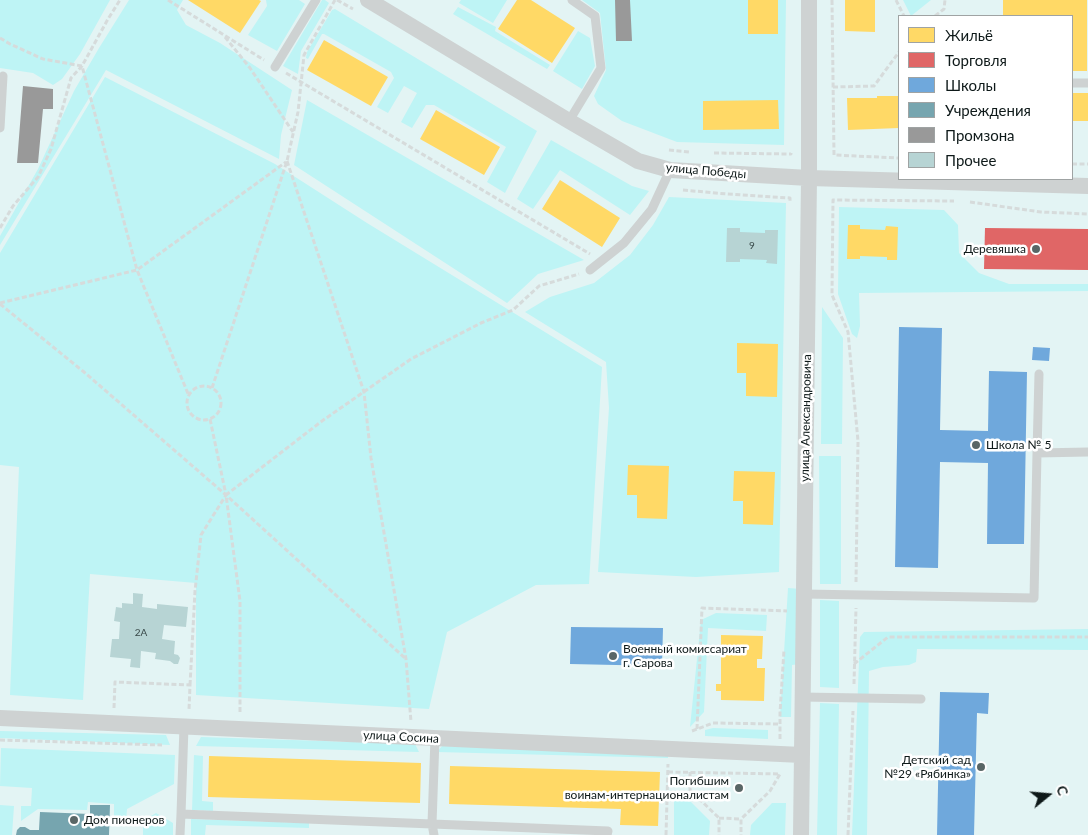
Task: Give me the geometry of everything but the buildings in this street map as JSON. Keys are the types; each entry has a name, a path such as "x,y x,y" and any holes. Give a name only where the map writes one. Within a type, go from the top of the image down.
{"street":[{"name":"улица Победы","path":"368,0 638,161 670,170 809,178 898,179"},
{"name":"улица Александровича","path":"801,835 809,178 809,0"},
{"name":"улица Победы","path":"937,180 1001,181 1088,186"},
{"name":"улица Сосина","path":"0,718 186,720 435,738 802,755"}],"lane":[{"path":"275,67 316,0"},
{"path":"569,121 601,68 595,16 572,0"},
{"path":"0,128 3,76"},
{"path":"1073,83 1088,83"},
{"path":"590,270 624,242 652,209 670,170"},
{"path":"804,594 1034,598 1039,374"},
{"path":"1037,453 1088,452"},
{"path":"802,697 921,700"},
{"path":"180,835 186,720"},
{"path":"434,835 432,824 435,738"},
{"path":"181,814 608,831 607,835"}],"path":[{"path":"0,228 13,206 38,177 51,149 71,78 82,66 120,0"},
{"path":"168,0 275,67 601,261"},
{"path":"212,388 286,161 298,112 304,55 335,0"},
{"path":"832,0 834,156 898,158"},
{"path":"896,0 904,15"},
{"path":"936,15 944,9 945,0"},
{"path":"223,34 250,68 293,132"},
{"path":"0,38 43,59 82,66"},
{"path":"833,86 874,86 898,53"},
{"path":"82,66 137,270 189,396"},
{"path":"0,303 137,270 286,161"},
{"path":"286,161 364,392 371,458 406,659 412,722 402,721"},
{"path":"1073,164 1088,164"},
{"path":"848,835 854,698 858,441 848,332 832,295 833,200 970,202 1041,212 1088,214"},
{"path":"186,720 201,535 226,495 322,421 411,360 481,323 514,310 538,286 590,270"},
{"path":"0,303 84,372 226,495 406,659"},
{"path":"206,386 212,388 218,392 221,405 219,411 210,419 198,418 188,409 187,402 189,396 193,390 199,387 206,386"},
{"path":"210,419 226,495 240,601 240,715"},
{"path":"697,730 702,608 786,611"},
{"path":"854,664 888,637 1088,637"},
{"path":"106,709 114,710 115,682 190,685"},
{"path":"690,732 713,723 780,724"},
{"path":"666,835 668,758"},
{"path":"668,772 780,774 770,791 741,819 741,835"},
{"path":"690,772 690,790 719,818 741,819"},
{"path":"719,818 719,835"}],"shaded area":[{"path":"0,0 110,0 80,54 62,79 53,85 33,73 0,68"},
{"path":"129,0 183,0 177,10 186,25 220,43 292,90 281,135 279,159 106,70 0,245 0,236 38,169 74,91"},
{"path":"266,0 299,0 305,4 277,51 248,35 267,6"},
{"path":"322,0 329,3 301,51 298,74 283,66"},
{"path":"461,0 507,0 493,23 459,3"},
{"path":"582,0 786,0 784,145 677,142 622,121 598,104 594,96 606,70 600,13"},
{"path":"903,0 931,0 912,15"},
{"path":"458,7 496,27 495,31 550,65 547,69 453,14"},
{"path":"335,9 537,131 505,193 487,182 506,147 434,105 426,105 412,128 401,122 417,93 404,86 388,113 377,107 394,78 391,72 324,34 322,34 308,59 306,58 307,52 332,10"},
{"path":"578,31 590,38 595,66 582,89 553,71"},
{"path":"105,77 275,164 367,223 602,367 589,584 536,585 447,632 429,709 196,695 196,583 90,574 83,700 10,695 19,467 0,465 0,253"},
{"path":"307,100 584,260 538,274 507,303 294,165"},
{"path":"551,140 632,186 649,191 630,215 560,170 533,209 517,199"},
{"path":"669,197 786,203 779,572 696,577 598,572 609,408 606,362 525,312 550,297 594,283 630,255 653,225"},
{"path":"839,207 944,210 958,225 959,253 979,273 1009,284 1088,284 1088,291 859,293 860,326 857,338 852,334 838,294"},
{"path":"822,307 843,338 842,444 821,444"},
{"path":"819,456 841,456 841,584 820,584"},
{"path":"788,588 801,589 800,664 792,665 791,717 780,717"},
{"path":"820,600 839,601 839,688 820,687"},
{"path":"716,613 767,615 766,631 708,628 704,712 690,727 701,620"},
{"path":"1088,629 1088,650 917,649 916,662 909,665 883,667 869,671 867,835 852,835 860,637 864,632"},
{"path":"820,703 839,704 837,835 817,835"},
{"path":"713,728 768,730 768,739 705,736 705,730"},
{"path":"0,731 166,735 170,745 0,738"},
{"path":"201,737 415,744 419,752 196,746"},
{"path":"442,746 668,752 668,758 437,752"},
{"path":"1,748 175,755 174,784 127,809 126,821 114,820 114,804 88,802 87,810 38,809 21,821 21,806 31,806 32,788 0,786"},
{"path":"194,755 203,756 202,801 213,802 213,811 192,810"},
{"path":"674,796 685,796 710,821 709,835 674,835"},
{"path":"772,803 786,803 785,835 750,835 751,825"},
{"path":"0,805 14,806 12,835 0,835"},
{"path":"156,813 173,823 173,835 143,835 143,821"},
{"path":"191,819 309,823 309,828 206,825 205,835 191,835"}],"place":[{"name":"Деревяшка","path":"1036,249"},
{"name":"Школа № 5","path":"976,445"},
{"name":"Военный комиссариат г. Сарова","path":"613,656"},
{"name":"Детский сад №29 «Рябинка»","path":"981,767"},
{"name":"Погибшим воинам-интернационалистам","path":"739,788"},
{"name":"Дом пионеров","path":"74,820"}]}
